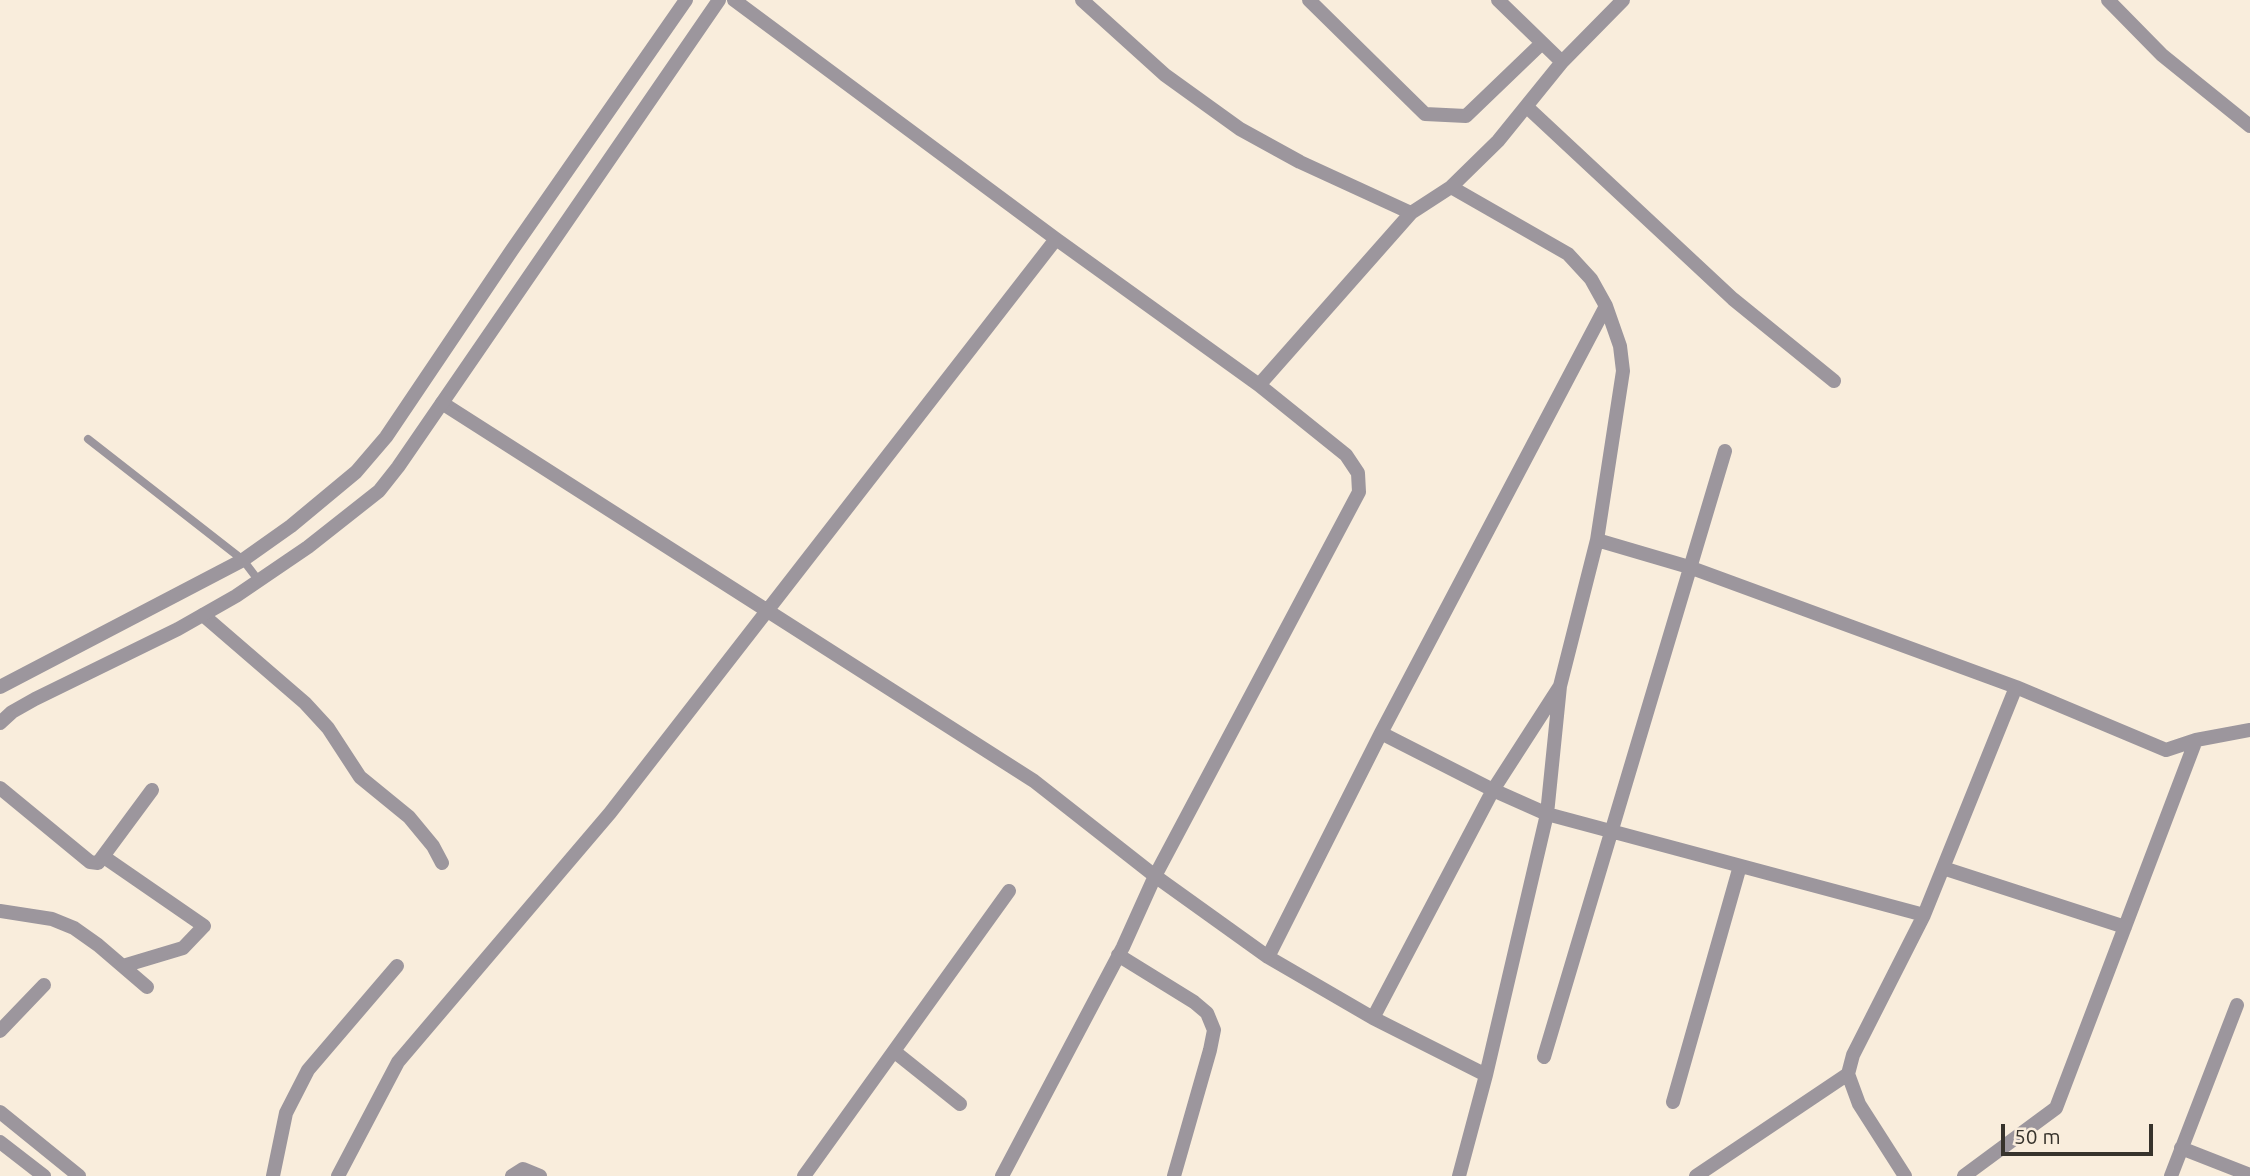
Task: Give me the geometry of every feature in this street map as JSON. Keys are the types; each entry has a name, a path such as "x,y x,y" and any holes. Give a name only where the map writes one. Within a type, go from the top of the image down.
{"street":[{"path":"0,687 243,560 329,498 356,472 386,437 686,0"},
{"path":"0,723 12,712 35,699 203,615 259,581 333,529 379,491 719,0"},
{"path":"734,0 1056,239 1259,385 1346,454 1358,473 1359,492 1155,876 1118,955 1002,1176"},
{"path":"1082,0 1099,5 1166,75 1240,130 1300,162 1411,213"},
{"path":"1309,0 1425,114 1466,116 1542,43"},
{"path":"1498,0 1562,62"},
{"path":"1259,385 1411,213 1455,184 1498,141 1562,62 1623,0"},
{"path":"2109,0 2162,55 2250,126"},
{"path":"1527,107 1733,299 1834,381"},
{"path":"1455,184 1568,254 1591,279 1606,306 1620,346 1623,371 1597,540 1560,687 1548,814 1486,1075 1458,1176"},
{"path":"338,1176 398,1062 610,813 1056,239"},
{"path":"1268,957 1381,733 1606,306"},
{"path":"442,403 1034,780 1155,876 1268,957 1373,1018 1486,1075"},
{"path":"1544,1057 1725,451"},
{"path":"1597,540 1689,567 2016,687 2166,750 2196,740 2250,730"},
{"path":"203,615 305,703 328,728 360,777 409,817 433,846 442,863"},
{"path":"1373,1018 1493,790 1560,687"},
{"path":"1899,1174 1859,1104 1848,1074 1853,1055 1924,915 2016,687"},
{"path":"1381,733 1493,790 1548,814 1924,915"},
{"path":"1964,1176 2056,1108 2196,740"},
{"path":"0,788 90,862 98,863 152,790"},
{"path":"104,857 204,926 183,948 123,966"},
{"path":"1673,1102 1740,866"},
{"path":"1943,868 2125,927"},
{"path":"804,1176 1009,891"},
{"path":"0,911 52,919 74,928 148,988"},
{"path":"1118,955 1194,1002 1207,1013 1214,1030 1174,1176"},
{"path":"273,1176 285,1113 308,1070 397,966"},
{"path":"0,1031 44,985"},
{"path":"2171,1176 2237,1004"},
{"path":"895,1052 960,1104"},
{"path":"1696,1176 1848,1074"},
{"path":"0,1112 79,1176"},
{"path":"0,1142 44,1176"},
{"path":"2181,1149 2250,1175"},
{"path":"512,1176 523,1169 540,1176"}],"lane":[{"path":"88,439 243,560 259,581"}]}
